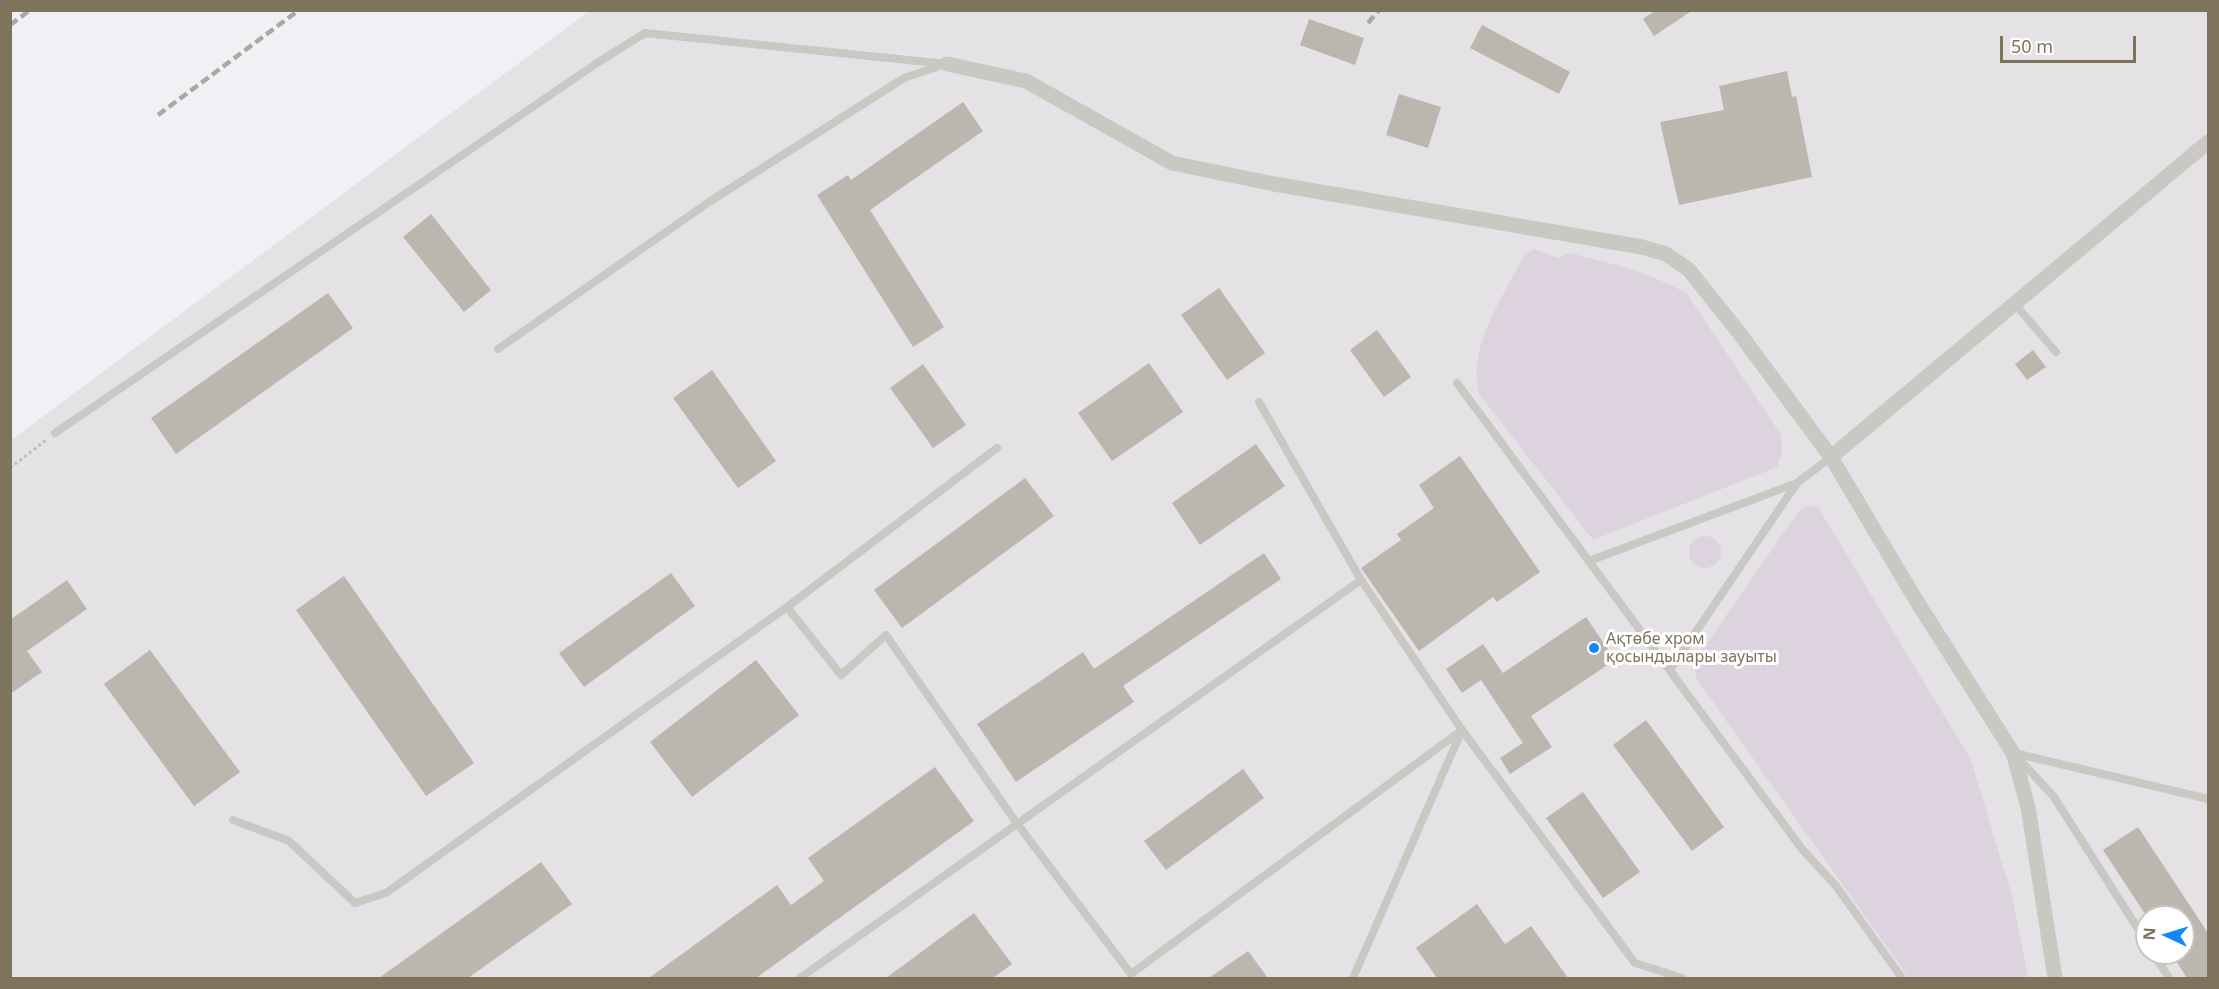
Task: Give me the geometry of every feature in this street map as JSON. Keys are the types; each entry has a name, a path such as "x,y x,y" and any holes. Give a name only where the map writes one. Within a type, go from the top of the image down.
{"street":[{"path":"947,64 1026,81 1172,164 1274,184 1641,247 1666,254 1689,270 1831,457 1916,600 2013,753 2028,807 2055,978"},
{"path":"1831,457 2208,142"}],"lane":[{"path":"55,433 597,63 645,33 947,64"},
{"path":"498,349 712,200 863,104 904,78 947,64"},
{"path":"2015,304 2056,352"},
{"path":"1457,383 1802,849 1836,886 1902,978"},
{"path":"1259,402 1361,580 1462,730 1635,963 1682,978"},
{"path":"233,820 289,841 355,903 386,893 788,607 997,448"},
{"path":"1589,561 1797,483 1831,457"},
{"path":"1670,670 1797,483"},
{"path":"800,978 1361,580"},
{"path":"788,607 841,675 886,635 1018,825 1128,976 1462,730"},
{"path":"1353,978 1462,730"},
{"path":"2013,753 2208,799"},
{"path":"2013,753 2054,797 2135,924"},
{"path":"2161,965 2169,978"}],"path":[{"path":"10,468 55,433"}],"shaded area":[{"name":"Ақтөбе хром қосындылары зауыты","path":"589,11 2208,11 2208,978 11,978 11,440"},
{"path":"1534,249 1558,258 1569,253 1615,265 1645,274 1687,294 1781,435 1782,453 1777,467 1593,540 1480,395 1477,378 1482,342 1497,306 1523,257"},
{"path":"1806,506 1818,507 1971,760 2012,896 2028,978 1909,978 1696,678 1694,662 1798,512"},
{"path":"1705,536 1717,540 1721,552 1717,564 1705,568 1693,564 1689,552 1693,540"}],"building":[{"path":"1656,10 1693,10 1654,36 1643,19"},
{"path":"1309,19 1364,38 1355,65 1300,45"},
{"path":"1482,25 1570,72 1559,94 1470,48"},
{"path":"1787,71 1792,97 1796,96 1812,177 1679,205 1660,122 1724,110 1719,86"},
{"path":"1399,94 1441,107 1428,148 1386,135"},
{"path":"963,102 983,131 870,210 944,327 913,347 817,195 848,175 851,180"},
{"path":"431,214 491,290 464,312 403,237"},
{"path":"1219,288 1265,353 1227,380 1181,315"},
{"path":"328,293 353,328 176,454 151,418"},
{"path":"1377,330 1411,377 1384,397 1350,350"},
{"path":"2033,350 2046,367 2027,380 2015,364"},
{"path":"1149,363 1183,412 1112,461 1078,413"},
{"path":"923,364 966,425 933,448 890,388"},
{"path":"712,370 776,461 738,488 673,398"},
{"path":"1256,444 1285,486 1200,545 1172,503"},
{"path":"1460,456 1540,572 1497,602 1493,597 1419,651 1361,568 1401,540 1397,534 1434,508 1419,485"},
{"path":"1025,478 1054,516 902,628 874,590"},
{"path":"1264,553 1281,579 1123,686 1134,702 1016,782 977,724 1083,652 1094,669"},
{"path":"671,573 695,606 584,687 559,653"},
{"path":"344,576 474,763 426,796 296,610"},
{"path":"67,580 87,609 27,651 42,672 10,694 10,620"},
{"path":"1586,617 1615,660 1531,716 1552,747 1510,774 1500,758 1523,743 1481,680 1462,693 1446,669 1483,644 1503,673"},
{"path":"150,650 240,772 194,806 104,684"},
{"path":"756,660 799,715 692,797 650,742"},
{"path":"1646,720 1724,827 1692,851 1613,745"},
{"path":"935,767 974,821 756,978 649,978 777,885 791,905 824,881 808,858"},
{"path":"1243,769 1264,798 1166,870 1144,841"},
{"path":"1583,792 1640,872 1603,898 1546,818"},
{"path":"2138,827 2190,905 2139,905 2103,850"},
{"path":"541,862 572,904 468,978 379,978"},
{"path":"1477,904 1505,944 1531,926 1568,978 1437,978 1416,948"},
{"path":"974,913 1012,964 993,978 886,978"},
{"path":"2195,913 2208,933 2208,978 2187,978 2179,965 2195,965"},
{"path":"1248,951 1268,978 1209,978"}],"railway":[{"path":"10,25 30,10"},
{"path":"158,115 299,10"},
{"path":"1368,23 1379,10"}],"place":[{"name":"Ақтөбе хром қосындылары зауыты","path":"1594,648"}]}
